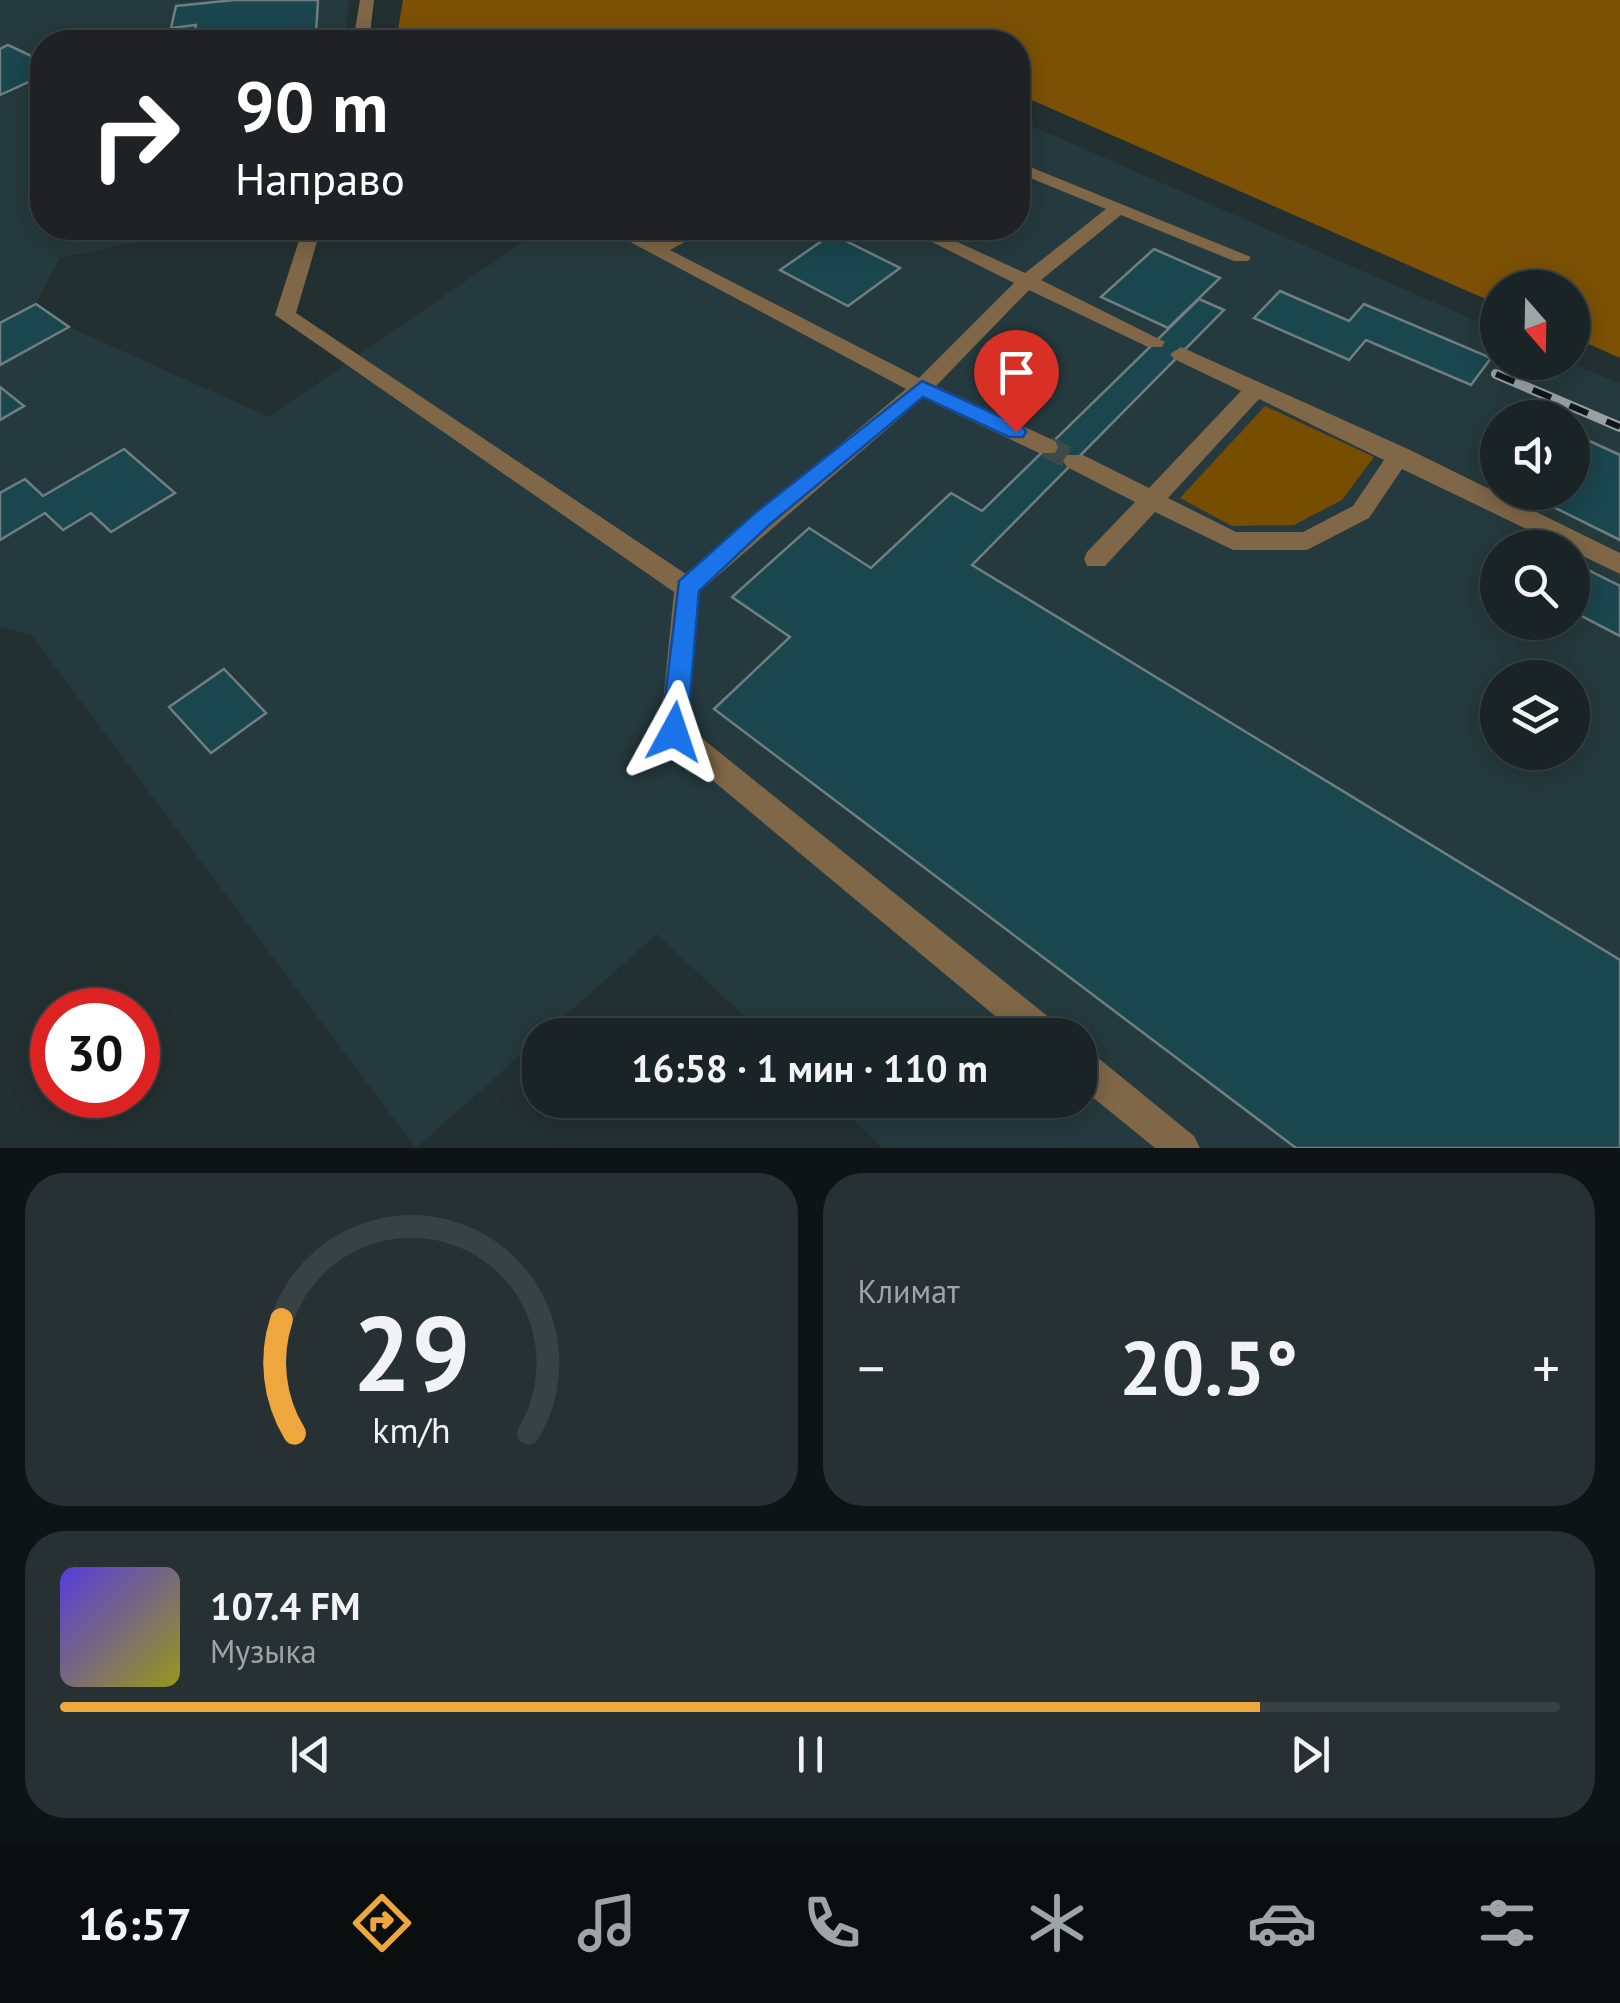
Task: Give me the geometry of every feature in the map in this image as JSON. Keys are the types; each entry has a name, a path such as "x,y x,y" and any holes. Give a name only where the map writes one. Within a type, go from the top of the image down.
{"street":[{"path":"363,30 367,0"},
{"path":"1030,172 1240,257"},
{"path":"1023,1018 674,732 688,588 762,520 922,388 1026,282 1119,208"},
{"path":"308,240 284,315 688,588"},
{"path":"638,240 922,388 1047,447"},
{"path":"656,249 675,240"},
{"path":"938,240 1155,342"},
{"path":"1181,354 1400,455 1620,564"},
{"path":"1096,559 1256,389"},
{"path":"1075,461 1233,541 1308,541 1361,512 1400,455"},
{"path":"1097,1079 1182,1148"}],"shaded area":[{"path":"0,0 349,0 345,30 30,30 30,240 144,240 60,258 36,304 69,327 269,417 525,240 1030,240 1030,125 1480,323 1480,380 1590,380 1590,371 1620,384 1620,1148 883,1148 852,1118 1097,1118 1097,1018 746,1018 657,934 562,1018 522,1018 522,1054 416,1148 31,635 0,627"},
{"path":"403,0 1620,0 1620,358 1590,345 1590,270 1480,270 1480,297 1030,99 1030,30 398,30"},
{"path":"1265,406 1374,457 1342,500 1294,525 1232,526 1180,498"}],"building":[{"path":"234,0 318,0 316,30 195,30 196,25 171,28 176,6"},
{"path":"8,45 30,55 30,81 0,95 0,49"},
{"path":"823,240 844,240 900,268 848,306 780,270"},
{"path":"1154,249 1220,278 1168,328 1101,297"},
{"path":"1280,291 1349,321 1364,304 1480,353 1480,373 1471,385 1366,340 1349,360 1254,318"},
{"path":"1199,299 1224,310 972,565 1620,960 1620,1148 1296,1148 714,709 790,637 732,597 809,528 871,568 951,493 982,511"},
{"path":"36,304 69,327 0,365 0,323"},
{"path":"0,387 24,406 0,420"},
{"path":"1590,441 1620,455 1620,540 1559,510 1590,510"},
{"path":"124,449 175,493 111,532 91,513 63,530 45,513 0,540 0,493 25,479 43,496"},
{"path":"1590,571 1620,586 1620,636 1590,620"},
{"path":"224,669 266,713 211,753 169,707"}],"tunnel":[{"path":"1047,447 1075,461"}],"railway":[{"path":"1510,380 1620,427"}],"route":[{"path":"674,732 688,588 762,520 922,388 1016,432"}]}
